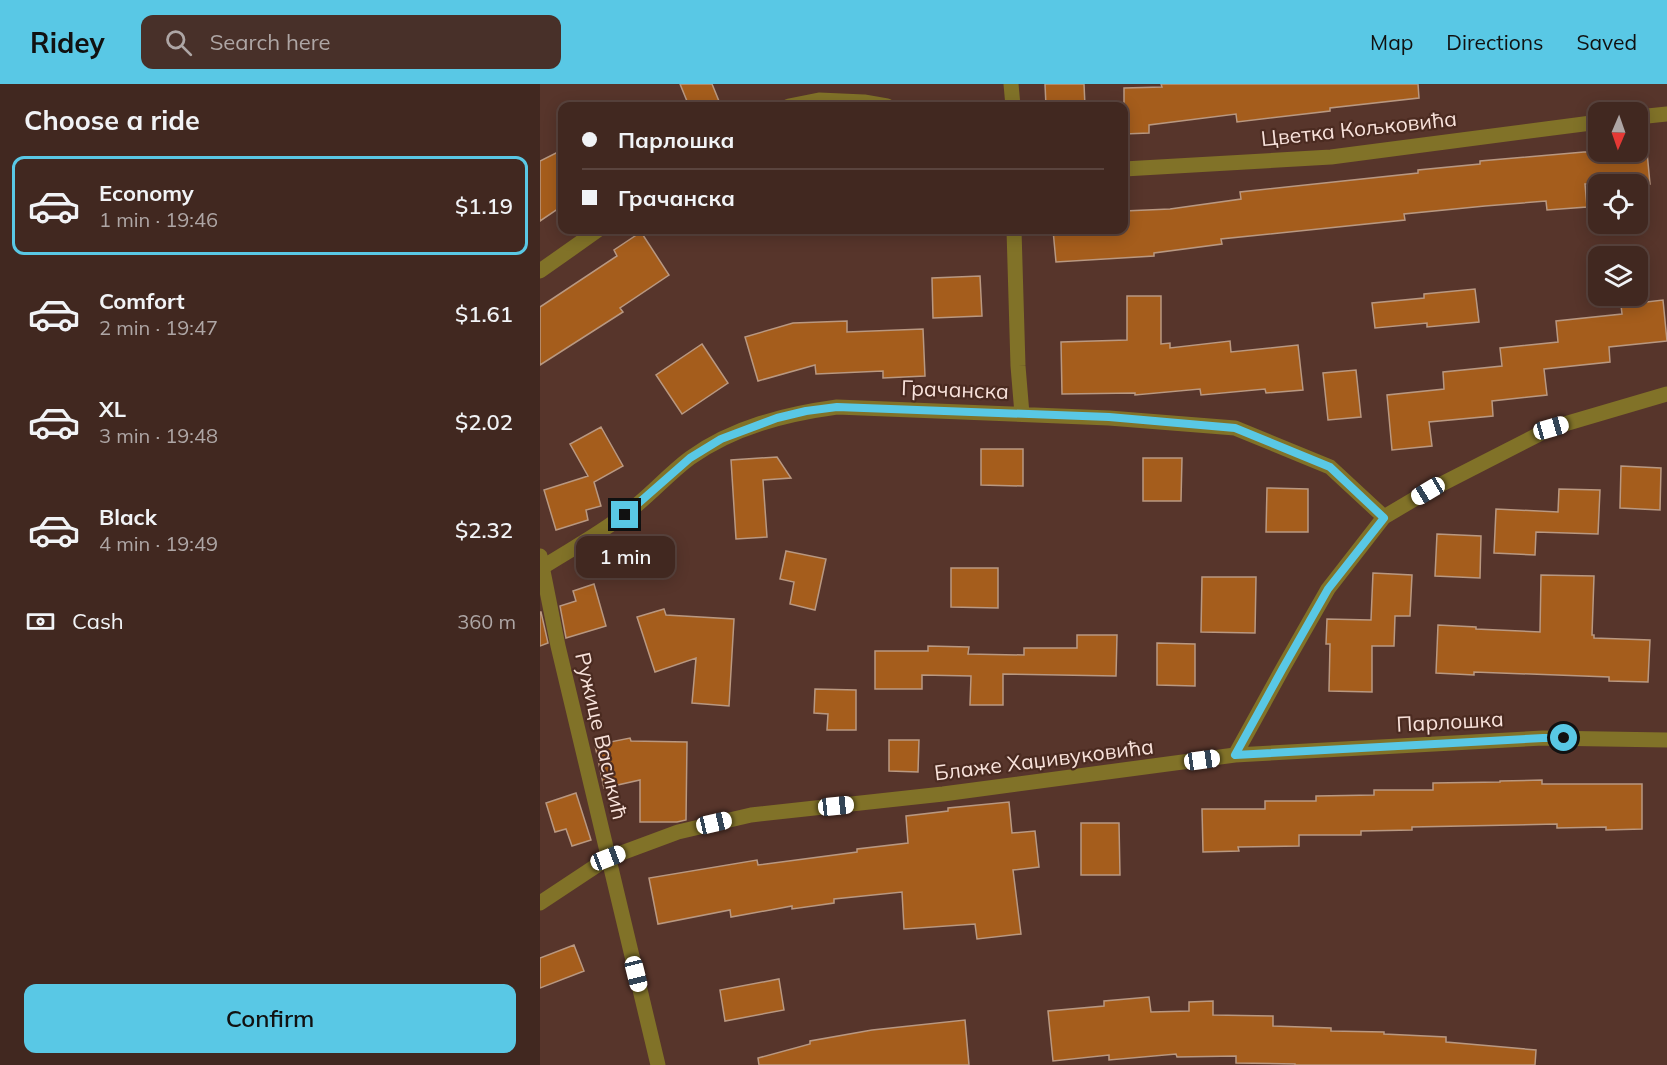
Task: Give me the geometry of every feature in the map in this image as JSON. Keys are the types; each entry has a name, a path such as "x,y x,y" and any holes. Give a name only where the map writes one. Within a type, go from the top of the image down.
{"street":[{"path":"1011,84 1013,102"},
{"path":"809,102 819,100 864,102"},
{"path":"1648,116 1667,114"},
{"name":"Цветка Кољковића","path":"1128,169 1331,157 1588,123"},
{"path":"540,271 592,234"},
{"path":"1014,234 1018,366 1022,414"},
{"path":"1235,755 1328,589 1384,518 1428,491 1551,428 1667,394"},
{"name":"Грачанска","path":"542,562 625,515 690,458 721,439 777,418 837,407 1109,417 1235,428 1330,467 1384,518"},
{"name":"Ружице Васикић","path":"542,562 558,646 658,1065"},
{"name":"Парлошка","path":"1235,755 1543,738 1667,740"},
{"name":"Блаже Хаџивуковића","path":"540,903 608,858 678,832 751,815 943,794 1235,755"}],"building":[{"path":"680,84 712,84 719,102 687,102"},
{"path":"1045,84 1084,84 1085,102 1046,102"},
{"path":"1161,84 1418,84 1419,98 1237,122 1236,114 1149,125 1149,133 1128,134 1128,102 1124,102 1124,88 1162,87"},
{"path":"558,152 558,209 540,221 540,161"},
{"path":"1588,152 1588,162 1648,162 1650,184 1648,184 1648,174 1588,174 1588,184 1585,184 1587,207 1547,210 1546,201 1404,214 1405,220 1221,239 1222,244 1154,253 1154,256 1056,262 1053,234 1128,234 1128,211 1170,209 1241,199 1240,192 1480,164 1480,161"},
{"path":"638,234 642,234 669,275 620,308 623,312 540,365 540,307 617,256 614,250"},
{"path":"980,276 982,316 933,318 932,278"},
{"path":"1475,289 1479,322 1427,327 1427,323 1375,328 1372,303 1424,298 1424,294"},
{"path":"1127,296 1161,296 1161,344 1170,343 1170,348 1230,341 1231,352 1298,345 1303,390 1266,393 1265,389 1201,395 1200,389 1135,395 1135,393 1062,394 1061,342 1127,340"},
{"path":"1663,300 1667,341 1609,347 1610,362 1544,369 1547,395 1492,401 1493,416 1429,422 1432,446 1392,450 1387,395 1444,389 1443,372 1502,366 1500,348 1558,342 1556,321 1622,314 1621,306 1648,306 1648,302"},
{"path":"847,321 847,332 923,329 925,376 883,378 883,371 816,374 815,365 758,381 745,337 793,323"},
{"path":"702,344 728,383 682,414 656,375"},
{"path":"1356,370 1361,417 1328,420 1323,373"},
{"path":"601,427 623,466 594,482 601,506 586,510 588,520 556,530 544,490 588,476 570,444"},
{"path":"981,449 1023,449 1023,486 981,485"},
{"path":"777,457 791,478 763,480 767,537 736,539 731,460"},
{"path":"1143,458 1182,458 1181,501 1143,501"},
{"path":"1621,466 1661,468 1660,510 1620,508"},
{"path":"1267,488 1308,489 1308,532 1266,532"},
{"path":"1559,489 1600,490 1598,534 1536,532 1535,555 1494,553 1496,509 1558,512"},
{"path":"1437,534 1481,536 1480,578 1435,576"},
{"path":"786,551 826,559 815,610 790,604 794,582 780,579"},
{"path":"951,568 998,568 998,608 951,607"},
{"path":"1373,573 1412,575 1410,616 1395,616 1394,646 1372,646 1372,692 1329,691 1330,644 1326,644 1327,619 1371,620"},
{"path":"1541,575 1594,576 1592,635 1594,638 1650,640 1648,682 1609,681 1609,677 1474,672 1474,675 1436,673 1438,625 1540,632"},
{"path":"1202,577 1256,577 1255,633 1201,632"},
{"path":"594,584 606,626 566,638 560,606 576,601 573,591"},
{"path":"664,609 666,615 734,619 729,706 692,703 696,658 655,672 637,617"},
{"path":"540,612 548,643 540,646"},
{"path":"1077,635 1117,635 1116,676 1003,674 1003,705 970,705 971,676 922,675 922,689 875,689 875,651 928,651 928,646 969,647 968,654 1024,655 1024,648 1077,648"},
{"path":"1157,643 1195,644 1195,686 1157,685"},
{"path":"815,689 856,690 856,730 827,730 828,714 814,713"},
{"path":"630,738 631,741 687,742 686,820 640,822 640,780 604,788 595,745"},
{"path":"889,740 919,740 918,772 889,771"},
{"path":"1542,780 1542,784 1642,784 1642,829 1557,828 1557,824 1412,827 1412,830 1361,831 1361,835 1299,835 1299,846 1238,847 1239,851 1203,852 1202,809 1265,809 1265,801 1316,801 1316,796 1374,795 1374,790 1433,790 1433,783"},
{"path":"576,793 591,840 572,846 566,829 555,832 546,803"},
{"path":"1009,802 1012,833 1035,831 1039,867 1013,870 1021,934 977,939 975,924 904,929 902,892 834,899 834,903 792,909 792,906 731,917 730,910 658,924 649,878 757,860 758,865 908,843 906,816 948,811 948,808"},
{"path":"1081,823 1119,823 1120,875 1081,875"},
{"path":"574,945 584,971 540,988 540,958"},
{"path":"779,979 784,1010 725,1021 720,990"},
{"path":"1149,997 1151,1012 1189,1011 1189,1002 1213,1001 1213,1015 1273,1016 1273,1026 1446,1037 1446,1042 1536,1050 1535,1065 1295,1065 1236,1063 1236,1056 1177,1057 1176,1054 1109,1060 1109,1055 1053,1061 1048,1011 1104,1006 1104,1001"},
{"path":"965,1020 969,1065 759,1065 758,1058 810,1044 810,1041 872,1030"}],"route":[{"path":"625,515 690,458 721,439 777,418 806,411 837,407 1002,412 1109,417 1235,428 1330,467 1384,518 1328,589 1235,755 1564,738"}]}
